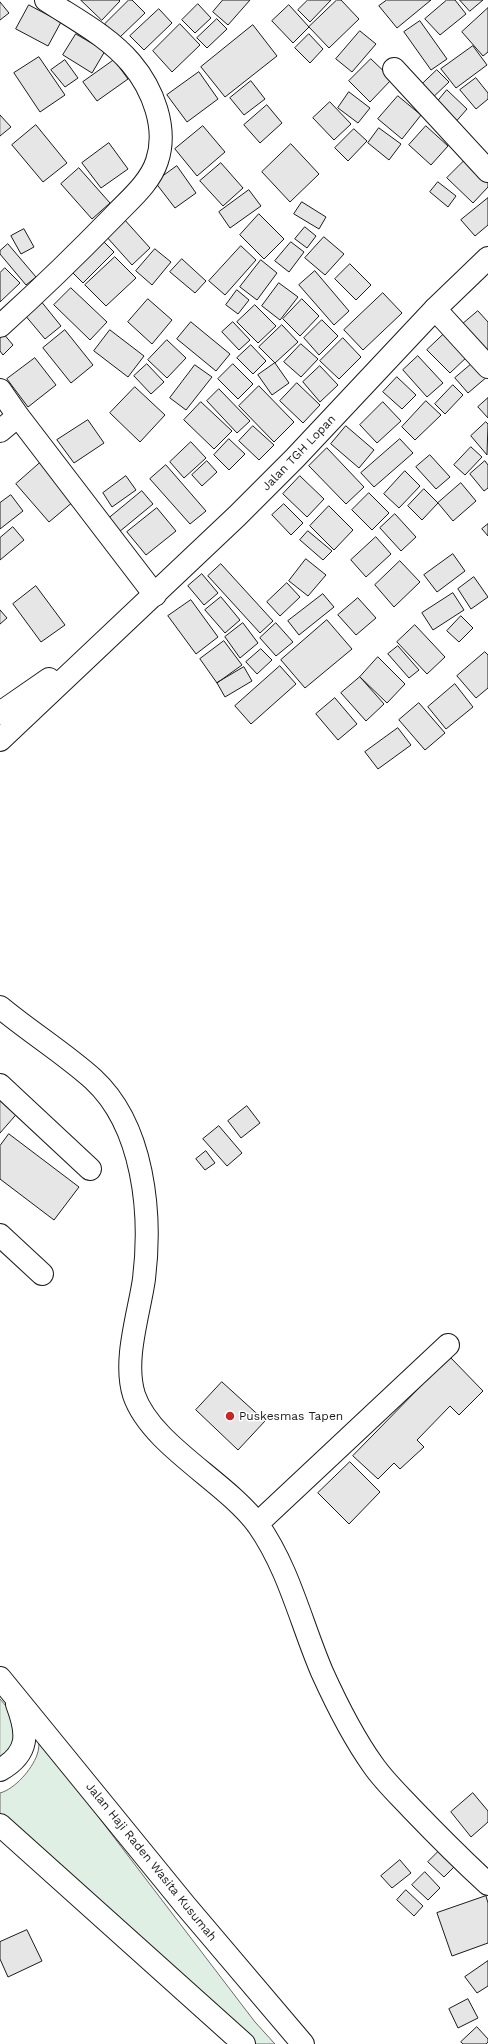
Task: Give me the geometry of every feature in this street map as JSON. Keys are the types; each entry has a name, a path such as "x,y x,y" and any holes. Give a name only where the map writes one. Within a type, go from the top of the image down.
{"main road":[{"path":"0,326 78,253 148,179 156,162 160,146 160,132 154,100 144,80 131,62 113,45 46,0"},
{"path":"394,69 488,171"},
{"name":"Jalan TGH Lopan","path":"102,642 155,595 294,458 435,309 488,258"},
{"path":"435,309 488,367"},
{"path":"0,390 18,416 155,595"},
{"path":"0,431 18,416"},
{"path":"0,713 102,642"},
{"path":"0,740 102,642"},
{"path":"0,1007 94,1080 118,1108 128,1128 142,1180 146,1229 144,1277 134,1334 132,1358 131,1381 134,1395 148,1420 160,1433 231,1497 257,1524 276,1556 289,1585 322,1672 352,1730 374,1766 452,1851 488,1884"},
{"path":"0,1085 90,1169"},
{"path":"0,1235 42,1274"},
{"path":"257,1524 448,1345"},
{"path":"0,1770 19,1755 25,1741 23,1720 6,1684"},
{"name":"Jalan Haji Raden Wasita Kusumah","path":"6,1684 186,1905 303,2044"},
{"path":"0,1825 244,2044"}],"green space":[{"path":"0,1699 18,1720 17,1747 0,1763"},
{"path":"39,1739 255,2022 275,2044 256,2044 241,2029 0,1817 0,1793 6,1791 17,1783 27,1772 37,1755 39,1749"}],"building":[{"path":"81,0 119,0 120,1 102,20"},
{"path":"129,0 132,0 145,13 119,38 105,24"},
{"path":"223,0 250,0 228,25 213,12"},
{"path":"308,0 331,0 310,22 298,10"},
{"path":"337,0 341,0 359,19 329,48 309,27"},
{"path":"387,0 431,0 397,28 379,6"},
{"path":"447,0 455,0 466,14 440,35 425,19"},
{"path":"460,0 483,0 470,11"},
{"path":"0,2 9,13 0,20"},
{"path":"198,4 211,18 195,33 182,20"},
{"path":"29,5 61,22 48,46 16,29"},
{"path":"289,5 309,27 293,43 272,21"},
{"path":"488,8 488,52 483,56 462,32"},
{"path":"159,9 172,23 144,50 130,36"},
{"path":"217,19 227,29 207,48 197,38"},
{"path":"420,21 447,59 431,70 404,32"},
{"path":"180,24 200,45 172,72 153,51"},
{"path":"253,25 277,56 225,97 201,67"},
{"path":"360,31 376,44 352,72 336,59"},
{"path":"76,34 105,51 92,73 63,55"},
{"path":"309,34 323,49 310,63 295,48"},
{"path":"473,46 487,65 456,88 441,69"},
{"path":"39,57 65,95 40,112 14,73"},
{"path":"371,59 392,79 370,102 349,81"},
{"path":"65,60 78,78 65,87 51,70"},
{"path":"114,60 128,79 97,101 83,82"},
{"path":"437,70 449,82 428,102 416,90"},
{"path":"199,72 218,99 187,122 167,95"},
{"path":"476,78 488,93 488,99 476,109 460,90"},
{"path":"251,81 265,99 244,115 230,98"},
{"path":"447,90 467,109 453,125 433,107"},
{"path":"349,92 370,108 358,123 338,108"},
{"path":"398,96 421,115 402,139 378,119"},
{"path":"330,102 351,124 334,140 313,118"},
{"path":"267,105 282,123 260,143 244,125"},
{"path":"0,115 11,127 0,136"},
{"path":"36,125 67,163 43,182 12,145"},
{"path":"203,126 225,152 197,176 175,149"},
{"path":"426,126 448,146 431,165 409,145"},
{"path":"379,128 401,144 389,160 368,143"},
{"path":"354,129 367,141 348,161 335,148"},
{"path":"109,143 128,169 101,188 82,163"},
{"path":"291,144 319,174 290,202 262,172"},
{"path":"467,158 488,178 488,187 473,203 447,178"},
{"path":"221,163 243,188 223,206 200,181"},
{"path":"177,166 196,193 175,208 155,182"},
{"path":"79,168 110,203 92,219 61,184"},
{"path":"438,182 456,196 448,207 430,192"},
{"path":"249,190 261,206 230,228 219,212"},
{"path":"488,198 488,225 475,236 461,220"},
{"path":"302,202 326,217 319,229 294,214"},
{"path":"259,214 284,239 264,259 240,235"},
{"path":"123,218 150,248 132,265 105,235"},
{"path":"305,227 316,236 307,248 295,239"},
{"path":"24,229 34,247 21,254 11,236"},
{"path":"324,237 344,254 325,275 305,258"},
{"path":"104,242 114,252 83,283 73,273"},
{"path":"291,242 304,252 289,272 275,261"},
{"path":"8,244 36,277 26,285 0,254 0,251"},
{"path":"241,246 256,260 225,295 209,281"},
{"path":"155,249 171,262 152,285 136,271"},
{"path":"115,257 136,278 106,306 85,285"},
{"path":"182,259 206,281 195,293 170,272"},
{"path":"261,260 277,273 257,300 240,287"},
{"path":"350,264 371,285 356,300 335,279"},
{"path":"5,268 20,283 0,302 0,273"},
{"path":"315,271 349,311 334,325 299,285"},
{"path":"279,283 298,297 280,320 262,306"},
{"path":"71,288 107,322 90,340 54,305"},
{"path":"237,290 249,300 238,314 226,305"},
{"path":"383,293 402,313 363,350 344,330"},
{"path":"148,299 172,320 152,344 128,322"},
{"path":"302,299 319,316 300,336 283,319"},
{"path":"40,300 61,326 45,339 24,314"},
{"path":"255,305 276,326 258,343 237,322"},
{"path":"478,311 488,322 488,361 458,328"},
{"path":"322,320 338,336 319,355 304,338"},
{"path":"191,322 230,354 216,371 177,339"},
{"path":"233,322 250,340 239,350 222,332"},
{"path":"282,325 298,342 275,363 259,347"},
{"path":"65,330 93,365 71,383 43,348"},
{"path":"110,330 144,356 128,377 94,351"},
{"path":"446,332 469,355 450,373 427,350"},
{"path":"3,333 13,345 3,355 0,351 0,335"},
{"path":"343,338 361,357 339,379 320,361"},
{"path":"167,340 186,358 167,378 148,360"},
{"path":"301,344 318,359 301,377 284,362"},
{"path":"251,345 266,361 253,374 237,358"},
{"path":"418,356 443,383 427,397 403,370"},
{"path":"35,358 56,385 28,407 7,379"},
{"path":"475,361 488,376 468,393 455,378"},
{"path":"275,363 289,383 272,395 258,375"},
{"path":"147,364 164,382 151,394 134,376"},
{"path":"233,364 253,384 238,399 218,379"},
{"path":"195,365 212,377 186,410 170,398"},
{"path":"320,366 338,385 320,402 303,382"},
{"path":"397,377 416,395 402,409 383,392"},
{"path":"297,383 320,405 303,423 280,401"},
{"path":"453,385 463,395 445,414 435,404"},
{"path":"259,386 294,422 274,442 239,406"},
{"path":"135,387 165,415 140,442 110,413"},
{"path":"219,389 250,421 237,433 207,401"},
{"path":"488,398 488,418 478,407"},
{"path":"426,401 441,415 415,440 402,427"},
{"path":"201,402 232,431 214,449 184,420"},
{"path":"383,402 401,421 377,443 360,425"},
{"path":"88,420 104,443 74,463 57,440"},
{"path":"486,422 488,424 487,455 471,436"},
{"path":"253,426 274,445 259,460 239,441"},
{"path":"346,426 374,450 359,468 331,444"},
{"path":"229,439 245,454 229,470 214,455"},
{"path":"400,439 413,453 374,487 361,473"},
{"path":"191,442 206,458 184,478 170,462"},
{"path":"471,447 482,457 465,475 454,465"},
{"path":"327,448 364,487 346,504 309,466"},
{"path":"430,455 450,477 436,489 416,467"},
{"path":"207,461 217,472 202,486 192,475"},
{"path":"485,461 488,465 488,488 484,491 470,474"},
{"path":"41,462 74,501 49,522 16,484"},
{"path":"166,465 206,511 190,524 150,479"},
{"path":"405,471 420,486 399,508 384,494"},
{"path":"126,476 136,490 112,507 103,493"},
{"path":"300,476 324,499 307,517 283,494"},
{"path":"461,483 476,501 453,521 438,503"},
{"path":"424,489 438,503 422,520 408,506"},
{"path":"142,491 153,504 119,532 108,519"},
{"path":"369,493 389,513 372,530 352,510"},
{"path":"11,495 23,511 0,529 0,503"},
{"path":"284,504 303,523 291,535 272,515"},
{"path":"329,506 353,530 334,550 310,526"},
{"path":"157,508 176,531 146,555 127,532"},
{"path":"395,514 416,537 401,551 380,528"},
{"path":"488,524 488,536 482,529"},
{"path":"13,527 24,540 0,560 0,538"},
{"path":"308,531 332,551 323,560 300,540"},
{"path":"376,537 391,554 366,577 351,560"},
{"path":"453,554 465,571 437,592 424,575"},
{"path":"306,559 326,575 308,596 289,581"},
{"path":"400,561 420,582 394,607 375,585"},
{"path":"221,564 273,621 260,633 208,576"},
{"path":"202,574 218,593 204,605 188,586"},
{"path":"474,577 488,597 471,609 458,589"},
{"path":"287,583 300,597 280,616 267,602"},
{"path":"36,586 65,625 41,642 13,604"},
{"path":"453,593 464,610 433,630 422,613"},
{"path":"323,594 334,607 299,635 288,621"},
{"path":"221,597 240,620 225,633 205,610"},
{"path":"358,598 376,618 356,635 338,615"},
{"path":"191,600 218,637 196,654 168,616"},
{"path":"0,610 7,618 0,624"},
{"path":"461,616 473,628 459,642 447,631"},
{"path":"327,620 352,649 305,688 281,660"},
{"path":"243,623 258,643 240,658 225,637"},
{"path":"276,623 293,642 276,656 260,638"},
{"path":"415,625 445,657 427,674 397,642"},
{"path":"224,641 242,665 217,683 200,659"},
{"path":"398,646 419,670 409,678 388,654"},
{"path":"261,649 272,660 257,674 246,662"},
{"path":"485,652 488,655 488,688 476,698 457,676"},
{"path":"378,657 405,684 387,703 360,677"},
{"path":"280,666 296,684 251,724 235,706"},
{"path":"244,667 252,681 225,697 217,683"},
{"path":"360,677 384,704 366,721 341,693"},
{"path":"455,684 473,707 446,729 428,707"},
{"path":"335,698 357,724 338,740 316,714"},
{"path":"419,703 445,733 425,750 399,720"},
{"path":"398,728 411,745 378,769 365,752"},
{"path":"0,1090 21,1109 0,1133"},
{"path":"247,1106 260,1123 241,1138 228,1121"},
{"path":"219,1126 242,1153 227,1166 203,1139"},
{"path":"9,1134 79,1187 54,1220 0,1179 0,1146"},
{"path":"206,1151 215,1163 205,1170 196,1159"},
{"path":"450,1357 483,1391 459,1415 450,1406 417,1440 424,1447 400,1469 394,1463 378,1479 353,1456"},
{"name":"Puskesmas Tapen","path":"222,1382 265,1421 238,1450 196,1410"},
{"path":"350,1462 380,1492 349,1524 318,1493"},
{"path":"473,1793 488,1811 488,1822 471,1837 451,1812"},
{"path":"443,1847 459,1862 444,1877 428,1862"},
{"path":"400,1860 411,1873 392,1888 381,1876"},
{"path":"425,1872 440,1888 428,1900 412,1885"},
{"path":"406,1890 423,1906 414,1916 397,1900"},
{"path":"486,1896 488,1903 488,1943 452,1956 437,1913"},
{"path":"27,1930 42,1961 8,1977 0,1959 0,1942"},
{"path":"488,1961 488,1986 477,1993 465,1977"},
{"path":"468,1999 478,2018 458,2028 449,2009"},
{"path":"477,2027 488,2039 488,2042 486,2044 463,2044 461,2042"}],"place":[{"name":"Puskesmas Tapen","path":"230,1416"}]}
